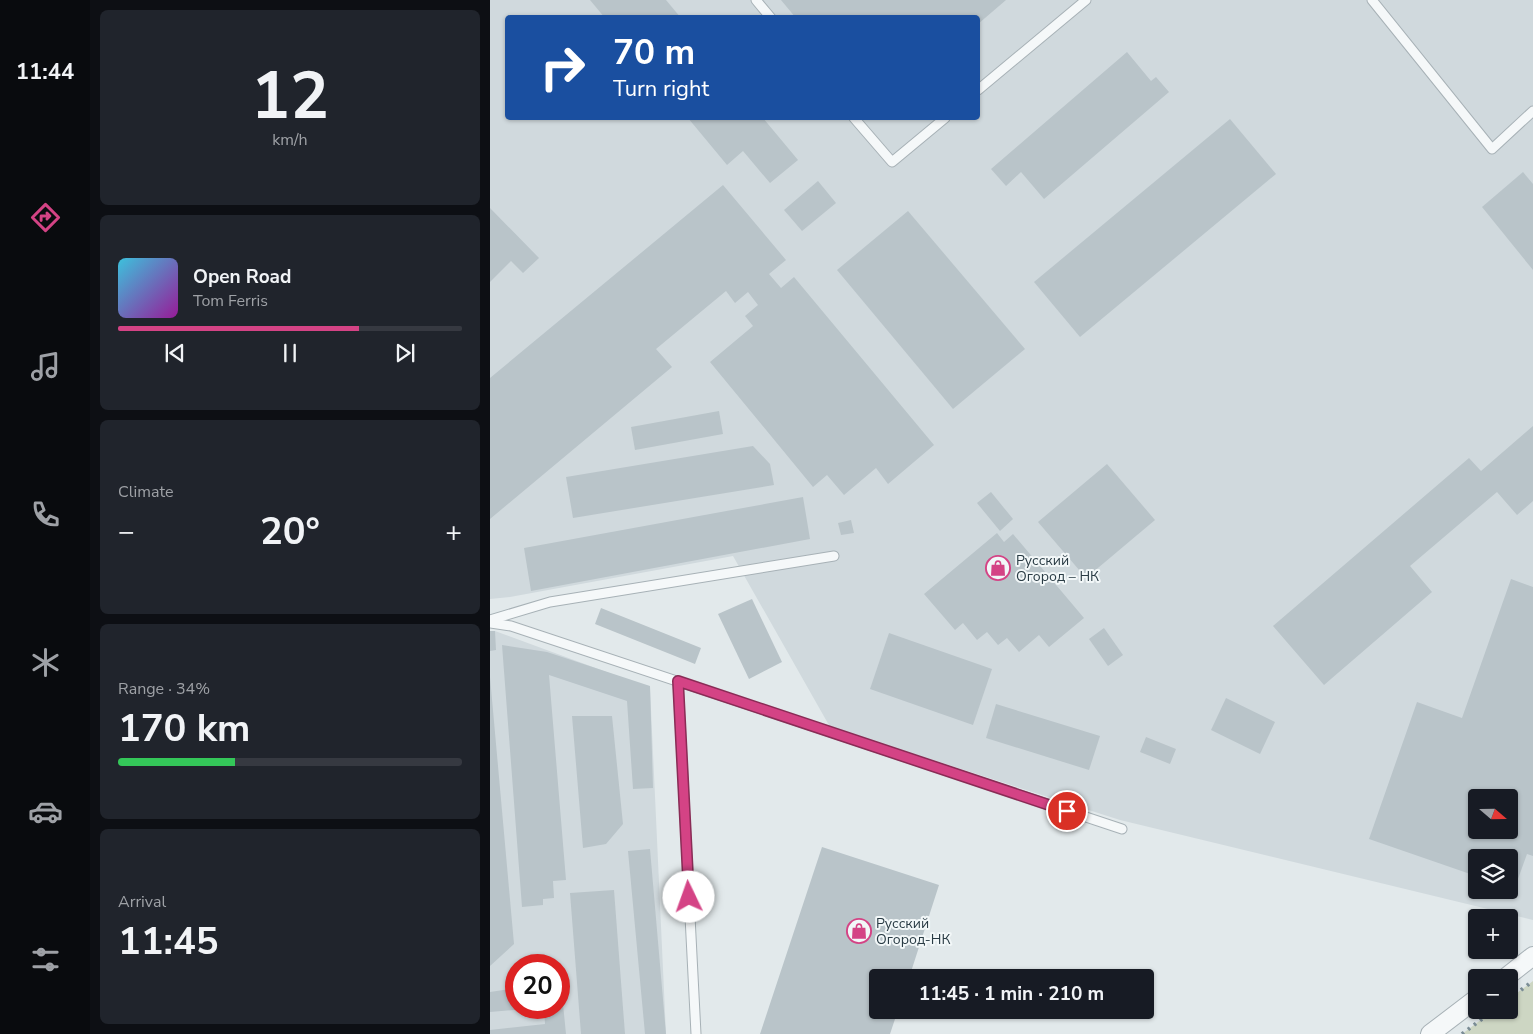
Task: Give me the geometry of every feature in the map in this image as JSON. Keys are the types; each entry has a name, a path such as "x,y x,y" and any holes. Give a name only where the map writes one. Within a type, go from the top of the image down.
{"street":[{"path":"1516,969 1533,956"},
{"path":"1430,1034 1468,1005"}],"lane":[{"path":"756,0 768,15"},
{"path":"980,88 1086,0"},
{"path":"1372,0 1492,148 1533,111"},
{"path":"856,120 892,162 943,120"},
{"path":"490,621 550,602 834,556"},
{"path":"490,621 511,626 1122,829"},
{"path":"678,681 696,1034"}],"shaded area":[{"path":"490,0 1533,0 1533,920 1518,916 1518,909 1488,909 1120,820 830,727 733,556 510,597 490,599"},
{"path":"490,631 495,631 650,688 666,1034 490,1034"}],"green space":[{"path":"1533,981 1533,1034 1462,1034 1482,1019 1518,1019 1518,992"}],"building":[{"path":"590,0 666,0 678,15 602,15"},
{"path":"781,0 1006,0 980,22 980,15 794,15"},
{"path":"1127,52 1151,81 1156,77 1169,92 1044,199 1021,172 1006,186 991,169"},
{"path":"1230,119 1276,174 1080,337 1034,282"},
{"path":"690,120 765,120 798,160 770,183 743,151 727,165"},
{"path":"1523,172 1533,184 1533,270 1482,207"},
{"path":"818,181 836,203 802,231 784,210"},
{"path":"723,185 786,260 769,274 781,288 794,277 934,445 888,484 876,468 844,495 827,475 813,487 710,362 753,326 745,316 758,305 748,292 735,303 726,291 656,349 672,367 490,519 490,378"},
{"path":"490,208 539,258 523,273 511,261 490,282"},
{"path":"908,211 1025,349 953,409 837,270"},
{"path":"719,411 723,434 635,450 631,427"},
{"path":"1533,426 1533,501 1517,515 1497,492 1410,566 1432,592 1324,685 1273,626 1469,458 1481,471"},
{"path":"753,446 770,464 774,485 573,518 566,477"},
{"path":"1107,464 1155,520 1086,578 1038,522"},
{"path":"991,492 1013,519 1000,531 977,503"},
{"path":"803,497 810,539 531,591 524,548"},
{"path":"851,520 854,533 841,535 838,523"},
{"name":"Русский Огород – НК","path":"997,533 1004,542 1013,534 1084,618 1049,647 1039,635 1019,652 1007,638 998,645 987,632 977,640 963,623 955,630 924,594"},
{"path":"1511,579 1533,587 1533,856 1527,854 1518,879 1518,849 1468,849 1468,873 1369,839 1417,702 1462,718"},
{"path":"752,599 782,662 749,679 718,614"},
{"path":"601,608 701,648 695,664 595,624"},
{"path":"1104,628 1123,655 1108,666 1089,639"},
{"path":"490,631 495,631 496,650 490,651"},
{"path":"889,633 992,669 973,725 870,689"},
{"path":"502,645 547,652 650,686 653,788 633,789 627,701 549,675 566,880 553,881 554,898 543,899 543,905 522,907"},
{"path":"490,677 514,944 490,966"},
{"path":"1226,698 1275,722 1260,754 1211,730"},
{"path":"996,704 1100,736 1089,770 986,738"},
{"path":"572,716 612,716 623,824 606,844 583,848"},
{"path":"1146,737 1176,749 1170,764 1140,752"},
{"name":"Русский Огород-НК","path":"822,847 939,885 912,969 869,969 869,1019 895,1019 890,1034 760,1034"},
{"path":"650,849 666,1034 645,1034 628,851"},
{"path":"614,890 625,1034 581,1034 570,893"},
{"path":"505,990 505,1011 490,1012 490,992"},
{"path":"545,1019 564,1019 566,1034 490,1034 490,1030 545,1024"}],"railway":[{"path":"1518,992 1533,981"},
{"path":"1462,1034 1482,1019"}],"place":[{"name":"Русский Огород – НК","path":"998,568"},
{"name":"Русский Огород-НК","path":"859,931"}],"route":[{"path":"689,897 678,681 1067,811"}]}
